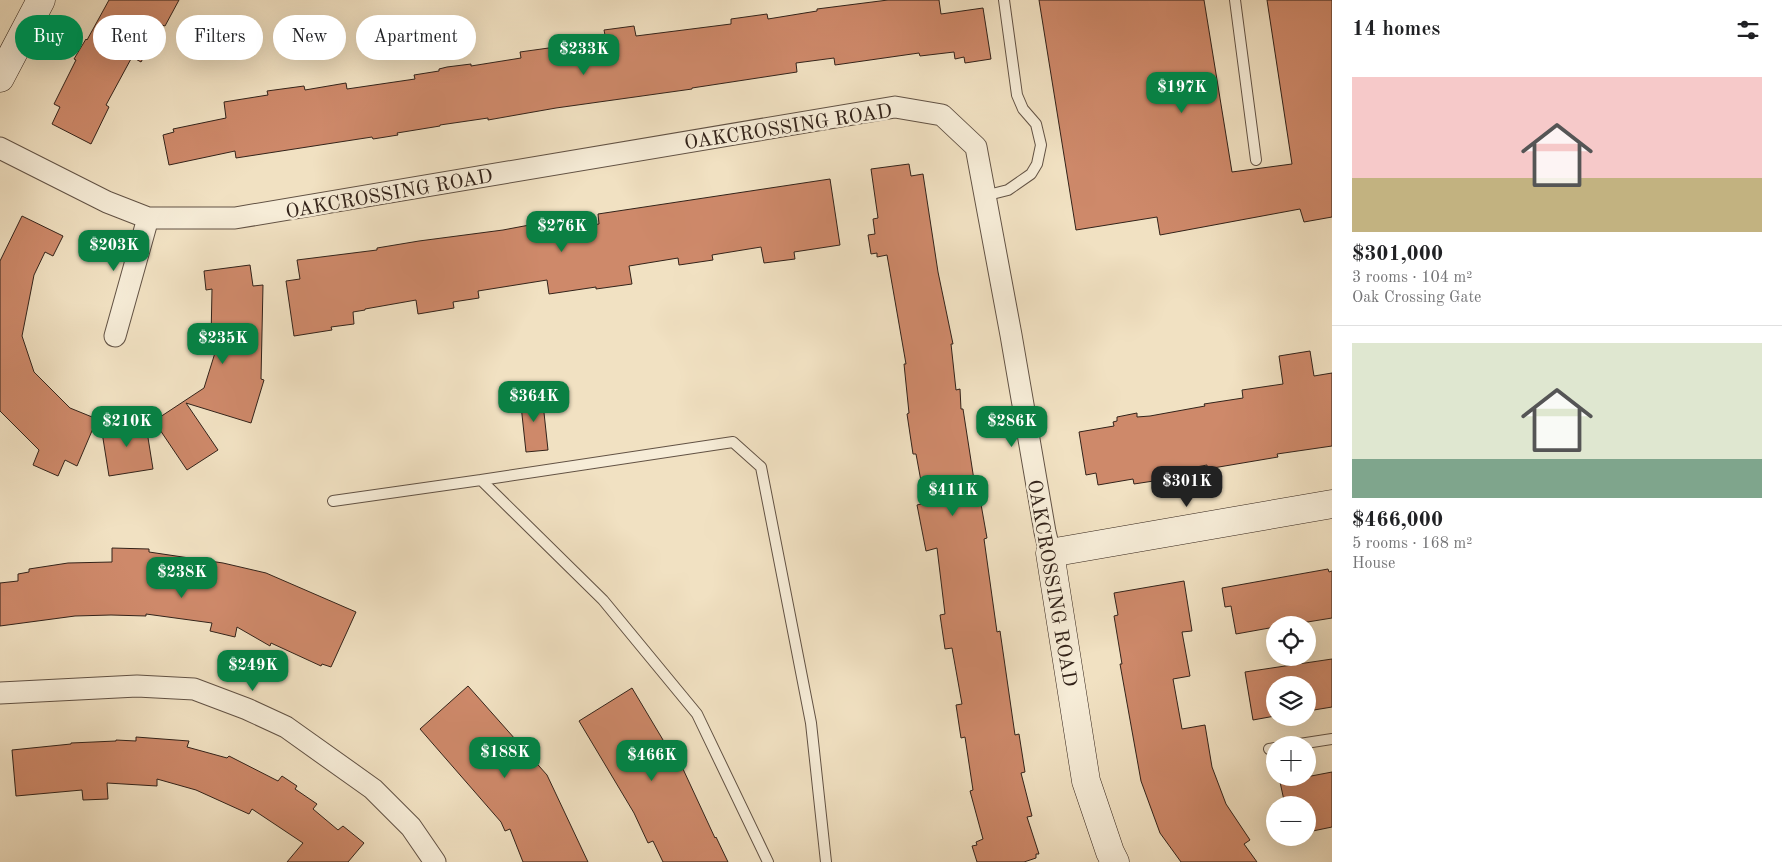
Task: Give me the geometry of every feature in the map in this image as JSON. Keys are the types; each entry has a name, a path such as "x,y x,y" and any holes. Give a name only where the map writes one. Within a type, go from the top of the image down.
{"street":[{"path":"0,78 41,0"},
{"name":"OAKCROSSING ROAD","path":"0,148 107,202 148,218 236,218 895,108 942,114 976,147 1050,553 1086,781 1115,862"},
{"path":"115,336 148,218"},
{"path":"1050,553 1332,504"},
{"path":"1,694 137,686 194,689 247,709 286,727 374,789 411,827 435,862"}],"lane":[{"path":"984,196 1008,190 1031,174 1037,164 1042,145 1036,124 1023,109 1017,95 1004,0"},
{"path":"1235,0 1256,160"},
{"path":"333,501 733,442 761,467 810,723 826,862"},
{"path":"481,480 603,600 697,714 768,862"},
{"path":"1316,741 1332,739"}],"building":[{"path":"109,0 179,0 166,24 166,15 101,15"},
{"path":"888,0 939,0 941,14 983,8 991,59 965,63 964,57 955,59 954,52 920,56 919,53 835,65 834,58 796,63 797,72 692,89 556,108 488,120 488,118 440,125 397,133 398,135 373,139 372,137 236,158 235,151 169,165 163,135 174,132 173,129 226,118 224,102 268,95 267,91 304,86 305,90 346,83 347,89 415,79 414,75 439,71 439,69 447,67 471,64 471,66 521,58 520,52 606,40 604,30 634,26 636,36 731,24 731,19 767,14 768,19 817,11 817,9"},
{"path":"1039,0 1204,0 1232,172 1292,164 1267,0 1332,0 1332,217 1304,222 1300,209 1160,235 1157,217 1076,230"},
{"path":"93,29 93,60 130,60 106,105 109,107 91,144 52,124 60,107 54,104 76,60 83,60 83,44"},
{"path":"909,164 911,176 923,174 938,272 953,344 951,344 956,390 960,389 961,409 963,409 976,493 979,493 987,538 984,539 997,632 1000,631 1015,735 1019,734 1025,772 1021,773 1032,816 1027,817 1039,854 1036,854 1036,858 1024,862 977,862 972,846 977,845 976,842 983,839 970,791 973,790 965,737 961,738 956,705 962,704 952,648 945,649 940,615 945,614 937,548 926,551 917,505 925,503 916,454 913,454 907,414 909,413 904,364 906,364 887,255 877,257 877,253 871,254 868,235 875,234 873,219 878,218 871,169"},
{"path":"830,179 840,245 794,252 795,259 764,263 761,247 712,255 713,260 679,265 678,258 629,266 632,284 549,294 547,280 478,291 479,298 453,302 454,308 418,314 416,300 353,312 354,324 331,327 332,330 294,336 286,281 300,279 297,260 377,250 377,248 503,230 556,220 558,230 599,224 598,214"},
{"path":"22,216 63,236 53,256 45,252 34,275 22,336 34,372 70,408 97,419 77,466 65,460 58,476 33,465 39,450 0,411 0,261"},
{"path":"250,265 253,286 263,285 261,379 264,380 251,423 186,403 218,450 187,470 154,421 204,388 219,340 211,340 212,289 206,290 204,271"},
{"path":"1310,351 1314,376 1332,373 1332,446 1277,454 1278,457 1207,469 1207,465 1159,474 1160,480 1134,484 1133,479 1098,485 1096,473 1086,475 1079,432 1114,426 1113,422 1117,421 1117,417 1137,413 1137,417 1150,416 1205,406 1204,404 1243,398 1242,390 1283,384 1279,356"},
{"path":"542,394 548,450 526,452 520,396"},
{"path":"145,419 153,469 109,476 101,426"},
{"path":"112,548 149,549 149,552 223,563 266,573 356,612 331,667 322,664 321,666 271,643 270,646 237,627 235,637 210,631 212,623 146,614 146,616 75,616 0,626 0,583 18,581 18,574 29,572 29,569 68,563 112,562"},
{"path":"1328,569 1329,572 1332,571 1332,618 1316,621 1316,616 1266,616 1266,629 1236,634 1231,606 1225,607 1222,588"},
{"path":"1184,581 1192,631 1182,632 1190,676 1173,679 1182,729 1205,725 1212,767 1226,804 1250,840 1244,844 1257,862 1181,862 1160,833 1141,781 1120,664 1122,664 1114,616 1118,615 1114,593"},
{"path":"1332,659 1332,707 1316,710 1316,676 1266,676 1266,718 1253,720 1245,672 1285,666 1316,666 1316,661"},
{"path":"468,686 547,775 588,862 523,862 510,829 505,831 501,822 420,729"},
{"path":"632,688 681,770 683,769 728,862 663,862 653,841 648,843 634,813 579,721"},
{"path":"136,737 189,741 187,747 227,758 229,756 278,781 282,776 297,786 295,789 317,804 313,809 338,830 343,826 364,843 348,862 287,862 303,843 252,809 249,814 196,790 157,779 157,786 107,783 108,799 83,800 82,790 16,796 12,750 71,743 116,740 136,741"},
{"path":"1332,772 1332,827 1316,830 1316,796 1283,796 1281,786 1316,786 1316,775"}]}
